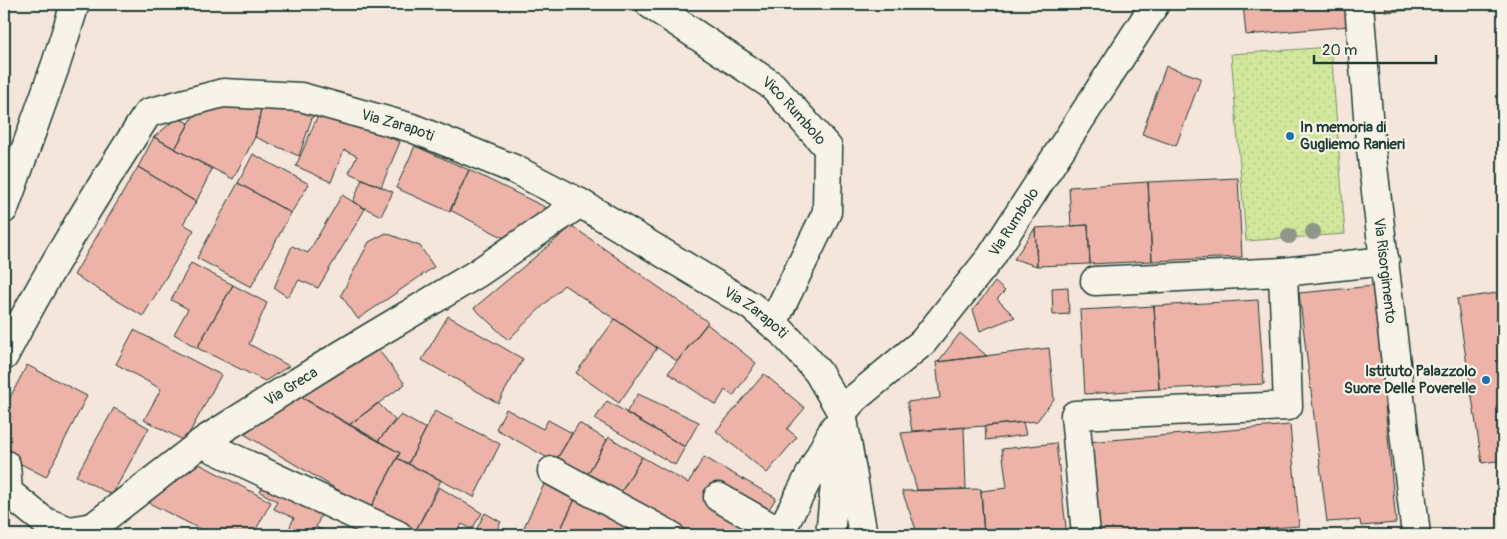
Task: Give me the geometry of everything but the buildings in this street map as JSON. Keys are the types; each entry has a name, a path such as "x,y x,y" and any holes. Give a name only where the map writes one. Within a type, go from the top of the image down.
{"street":[{"path":"4,209 76,4"},
{"name":"Vico Rumbolo","path":"650,4 773,86 828,148 827,212 772,323"},
{"name":"Via Rumbolo","path":"780,534 842,413 854,399 923,342 991,257 1155,4"},
{"name":"Via Risorgimento","path":"1359,4 1370,140 1416,535"},
{"name":"Via Zarapoti","path":"4,356 88,206 148,113 223,93 301,97 412,128 514,169 580,204 751,306 781,331 818,372 842,413"},
{"name":"Via Greca","path":"4,464 6,465 8,492 45,522 70,531 93,527 201,443 341,355 478,274 580,204"},
{"path":"1096,281 1283,272 1384,261"},
{"path":"1086,535 1075,415 1288,406 1283,272"},
{"path":"830,535 842,413"},
{"path":"842,413 864,535"},
{"path":"201,443 398,535"},
{"path":"552,471 670,535"},
{"path":"718,497 780,534"}],"green space":[{"path":"1331,47 1345,234 1246,241 1231,54"}],"place":[{"name":"In memoria di Gugliemo Ranieri","path":"1290,136"},
{"name":"Istituto Palazzolo Suore Delle Poverelle","path":"1486,380"}]}
